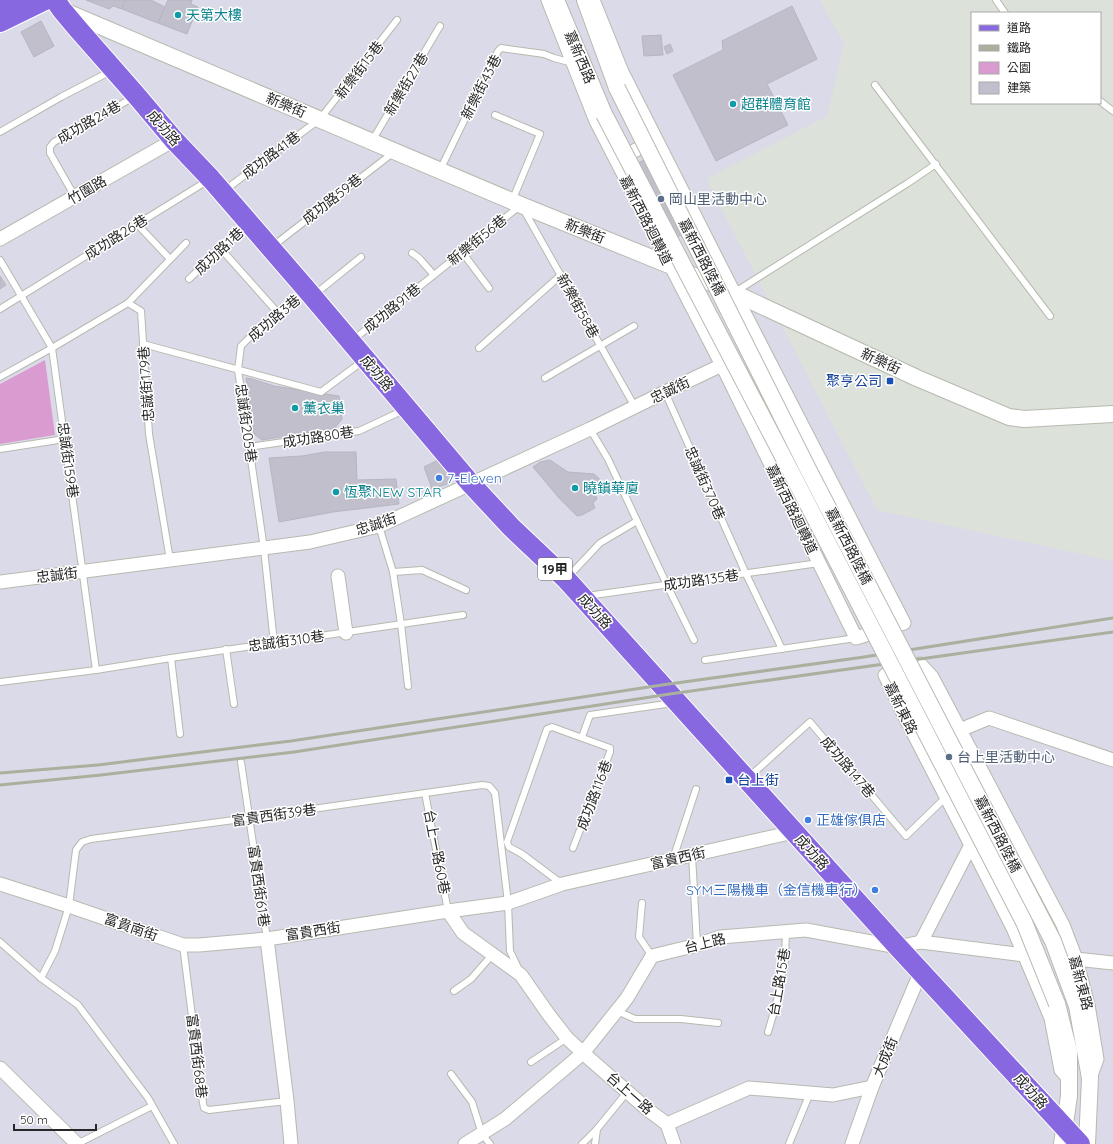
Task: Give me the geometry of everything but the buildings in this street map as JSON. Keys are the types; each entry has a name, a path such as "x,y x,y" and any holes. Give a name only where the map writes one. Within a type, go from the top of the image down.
{"main road":[{"path":"0,0 37,4"},
{"path":"1,22 37,4"},
{"name":"成功路","path":"59,5 174,140 216,185 310,293 471,484 511,527 566,579 746,780 921,971 1063,1136 1080,1144"}],"street":[{"name":"嘉新西路迴轉道","path":"548,0 596,121 669,265 722,365 856,638"},
{"name":"嘉新西路","path":"556,0 604,114"},
{"name":"嘉新西路","path":"585,0 617,88"},
{"path":"593,0 622,72 904,623 856,638"},
{"name":"新樂街","path":"59,5 372,142 734,293 917,378 1009,417 1024,419 1113,414"},
{"name":"嘉新西路陸橋","path":"617,88 809,471 1053,941 1076,1006"},
{"name":"嘉新西路陸橋","path":"604,114 1020,915 1038,954 1057,1004"},
{"name":"竹圍路","path":"0,238 174,140"},
{"path":"616,160 656,140"},
{"name":"忠誠街","path":"0,582 264,549 310,542 379,526 590,429 722,365"},
{"path":"338,576 346,633"},
{"name":"嘉新東路","path":"1069,1079 1061,1070 1051,1018 1013,928 885,675 920,664 932,677 1063,925 1076,959 1088,1005 1097,1059 1090,1078"},
{"path":"960,730 989,718 1113,760"},
{"path":"922,942 971,845 1010,825"},
{"name":"富貴西街","path":"291,1144 288,1101 267,939 508,903 562,884 794,832"},
{"name":"富貴南街","path":"0,884 183,944 199,945 267,939"},
{"name":"台上一路","path":"448,911 463,933 521,975 549,1015 583,1053 647,1109 667,1124 749,1088 834,1095 872,1087"},
{"name":"台上路","path":"652,956 720,938 806,930 898,947 922,942 1024,955"},
{"path":"465,1144 486,1139 505,1120 583,1053 627,998 652,956"},
{"path":"1076,959 1113,963"},
{"name":"大成街","path":"852,1144 872,1087 921,971"},
{"name":"嘉新東路","path":"1057,1004 1069,1051 1069,1096 1063,1136"},
{"name":"嘉新東路","path":"1076,1006 1090,1078 1087,1144"},
{"path":"0,1068 77,1144"},
{"path":"667,1124 674,1144"}],"lane":[{"path":"996,0 1004,12"},
{"name":"新樂街15巷","path":"320,119 397,20"},
{"name":"新樂街27巷","path":"372,142 440,26"},
{"name":"新樂街43巷","path":"440,170 498,51 501,48 544,54 573,63"},
{"path":"0,132 61,97 114,70"},
{"path":"876,85 1050,316"},
{"name":"成功路24巷","path":"74,197 50,153 50,147 54,142 136,95"},
{"path":"1101,103 1113,110"},
{"path":"495,115 540,134 516,203"},
{"name":"成功路41巷","path":"216,185 320,119"},
{"name":"成功路59巷","path":"270,248 395,151"},
{"path":"734,293 908,184 936,164"},
{"name":"成功路26巷","path":"0,309 137,224 216,185"},
{"name":"新樂街56巷","path":"433,274 462,252 516,203"},
{"name":"新樂街58巷","path":"516,203 561,275 635,407"},
{"name":"成功路1巷","path":"189,279 249,223"},
{"path":"137,224 170,259"},
{"path":"0,377 128,303 186,243"},
{"path":"221,249 278,314"},
{"path":"462,252 489,288"},
{"path":"412,253 419,258 433,274"},
{"name":"成功路3巷","path":"238,370 241,346 253,334 278,314 361,257"},
{"path":"0,260 52,348"},
{"name":"成功路91巷","path":"351,342 433,274"},
{"path":"479,348 561,275"},
{"name":"忠誠街179巷","path":"128,303 141,311 149,434 170,560"},
{"path":"545,378 634,326"},
{"name":"忠誠街205巷","path":"143,344 238,370 264,549 274,643"},
{"name":"忠誠街159巷","path":"52,348 96,670"},
{"path":"238,370 321,392 365,360"},
{"name":"忠誠街370巷","path":"665,392 746,574 782,649"},
{"name":"成功路80巷","path":"249,447 359,431 407,409"},
{"path":"590,429 608,459 694,640"},
{"path":"0,449 65,439"},
{"path":"566,579 600,543 637,521"},
{"path":"379,526 393,572 408,686"},
{"name":"成功路135巷","path":"582,597 819,563"},
{"path":"393,572 422,570 466,590"},
{"name":"忠誠街310巷","path":"0,682 96,670 463,615"},
{"path":"705,660 856,638"},
{"path":"226,650 234,704"},
{"path":"171,658 180,734"},
{"path":"562,884 522,854 509,847 507,842 547,729 552,727 582,737 590,715 678,703"},
{"name":"成功路147巷","path":"746,780 810,722 906,836 946,797"},
{"name":"成功路116巷","path":"574,848 610,752 610,748 582,737"},
{"name":"富貴西街61巷","path":"241,762 267,939"},
{"name":"富貴西街39巷","path":"41,978 55,951 69,906 76,850 82,842 91,839 249,818 482,784 489,786 495,793 508,903 510,950 521,975"},
{"path":"674,859 696,789"},
{"name":"台上一路60巷","path":"425,793 448,911"},
{"path":"692,855 697,945"},
{"path":"642,903 639,937 652,956"},
{"name":"台上路15巷","path":"768,1032 776,1005 785,960 786,931"},
{"path":"0,942 41,978 78,1005 148,1098 174,1144"},
{"name":"富貴西街68巷","path":"183,944 204,1108 209,1110 288,1101"},
{"path":"454,991 471,979 492,955"},
{"path":"617,1011 635,1019 681,1019 718,1023"},
{"path":"531,1062 568,1038"},
{"path":"451,1074 472,1102 486,1139"},
{"path":"582,1144 597,1129 628,1091"},
{"path":"789,1144 810,1093"},
{"path":"77,1144 152,1106"},
{"path":"595,1144 597,1129"}],"shaded area":[{"path":"820,0 1113,0 1113,561 877,510 706,179 827,116 844,44"}],"green space":[{"path":"45,360 55,435 0,444 0,384"}],"railway":[{"path":"0,773 98,765 291,741 662,685 864,657 1113,618"},
{"path":"0,785 101,775 294,752 670,694 1113,632"}],"place":[{"name":"天第大樓","path":"178,15"},
{"name":"超群體育館","path":"733,104"},
{"name":"岡山里活動中心","path":"661,199"},
{"name":"聚亨公司","path":"890,381"},
{"name":"薰衣巢","path":"295,408"},
{"name":"7-Eleven","path":"439,478"},
{"name":"曉鎮華廈","path":"575,488"},
{"name":"恆聚NEW STAR","path":"336,492"},
{"name":"台上里活動中心","path":"949,757"},
{"name":"台上街","path":"729,780"},
{"name":"正雄傢俱店","path":"808,820"},
{"name":"SYM三陽機車（金信機車行）","path":"875,890"}]}
